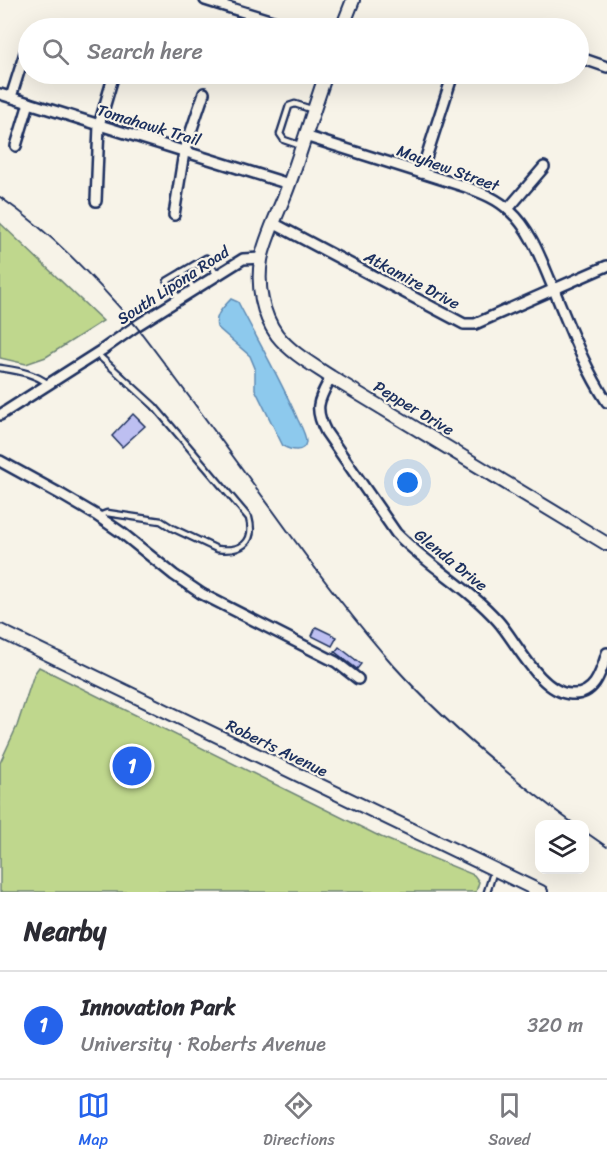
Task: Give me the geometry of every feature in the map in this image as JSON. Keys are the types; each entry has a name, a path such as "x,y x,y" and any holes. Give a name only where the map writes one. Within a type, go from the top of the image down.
{"street":[{"path":"346,18 353,0"},
{"path":"210,1 264,18"},
{"path":"589,61 607,67"},
{"path":"11,97 18,75"},
{"path":"96,201 99,125 111,84"},
{"path":"261,258 323,84"},
{"path":"421,173 450,84"},
{"path":"174,215 184,152 204,93"},
{"name":"Tomahawk Trail","path":"0,94 288,184"},
{"path":"16,146 29,103"},
{"name":"Mayhew Street","path":"303,141 421,173 486,195 508,209 531,237 585,364 607,402"},
{"path":"508,209 544,167"},
{"name":"Atkamire Drive","path":"273,223 464,324 475,324 607,266"},
{"name":"South Lipona Road","path":"0,415 243,259 261,258"},
{"name":"Pepper Drive","path":"261,258 260,283 267,316 277,334 291,350 331,377 607,544"},
{"name":"Glenda Drive","path":"331,377 320,401 318,410 320,420 396,533 410,547 483,605 540,676 563,693 579,694 593,686 607,653"},
{"path":"0,461 98,516 202,594 336,662 358,679"},
{"name":"Roberts Avenue","path":"0,632 541,892"}],"lane":[{"path":"303,141 284,140 280,134 289,106 295,104 314,110"},
{"path":"180,300 167,281 206,258 217,276"},
{"path":"182,272 195,290"},
{"path":"97,354 154,406 249,519 252,528 250,537 239,549 224,550 217,549 172,528 161,520 107,513 98,516"},
{"path":"0,368 33,375 48,384"},
{"path":"487,892 494,870"}],"green space":[{"path":"0,223 103,321 46,357 26,364 0,358"},
{"path":"39,667 381,837 474,875 479,882 476,892 0,892 0,763 17,726 34,674"}],"water":[{"path":"231,299 238,302 302,428 306,442 300,450 283,446 255,389 255,368 250,356 217,327 218,315"}],"building":[{"path":"133,414 145,426 122,447 112,436"},
{"path":"316,627 337,637 332,646 312,636"},
{"path":"339,647 361,664 357,669 335,652"}],"railway":[{"path":"0,197 72,257 136,326 317,571 394,666 480,750 569,820"},
{"path":"589,834 607,847"}],"place":[{"name":"Innovation Park","path":"132,766"}]}
